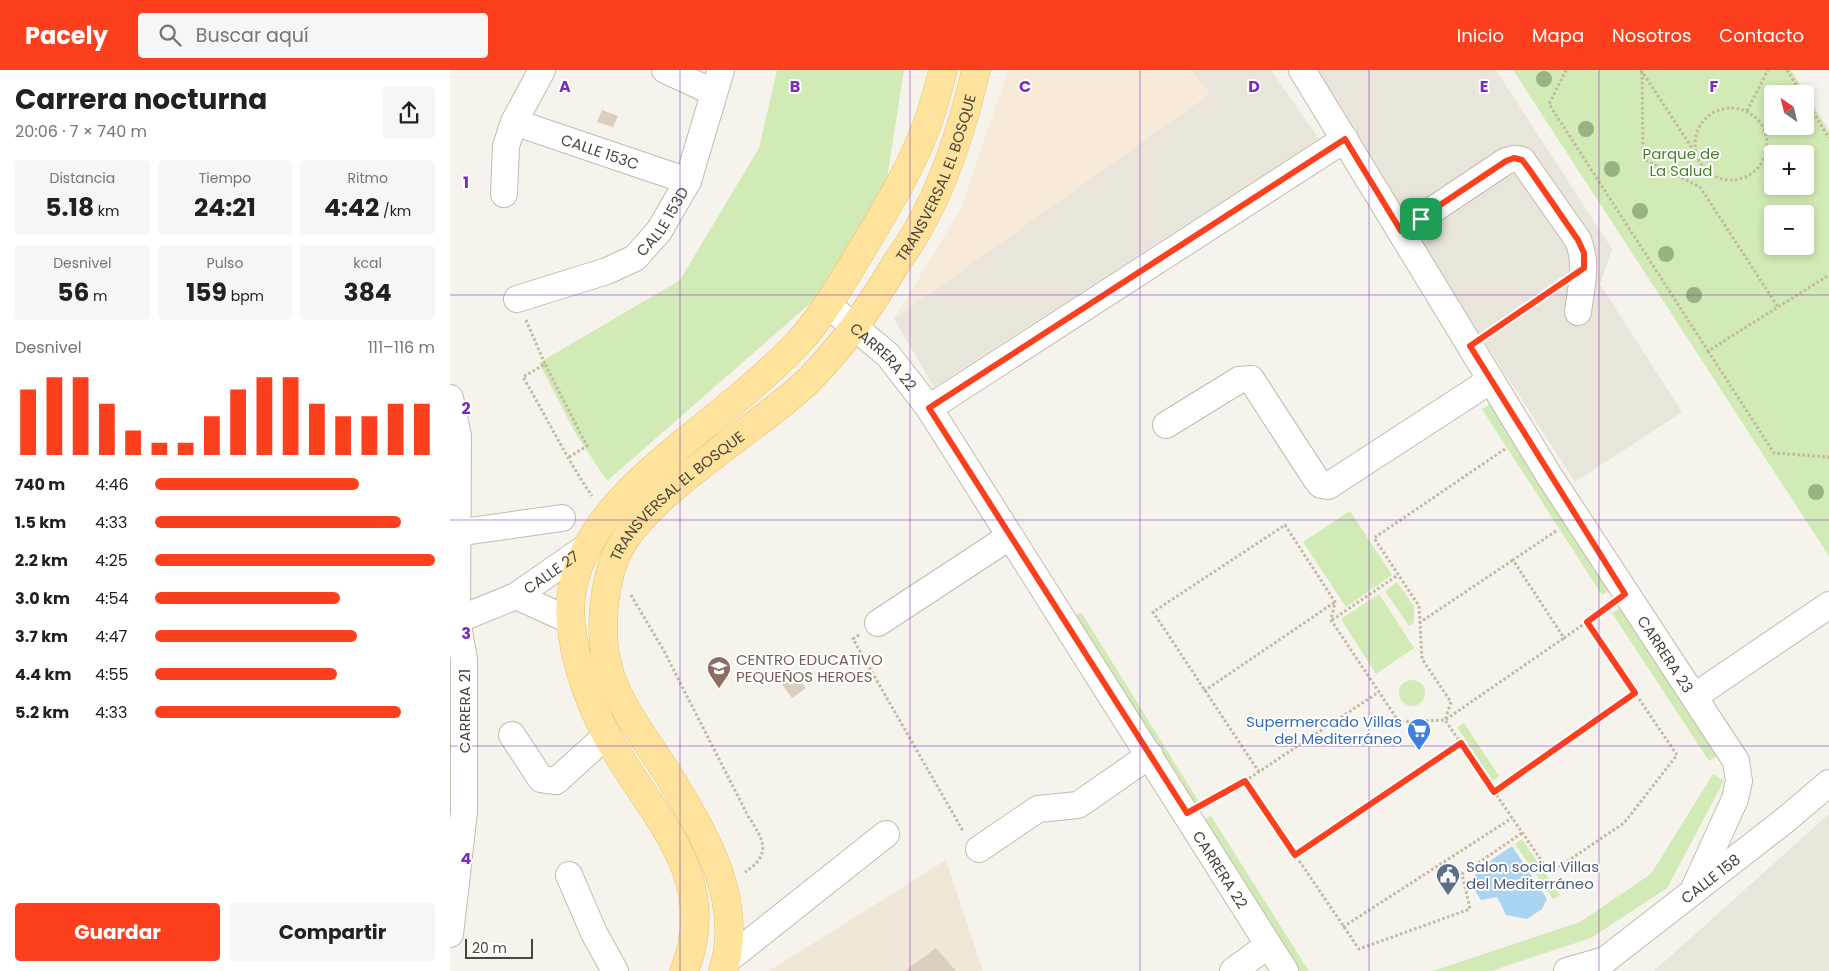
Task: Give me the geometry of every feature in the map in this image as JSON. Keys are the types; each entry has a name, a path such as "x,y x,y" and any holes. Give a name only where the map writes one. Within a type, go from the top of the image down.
{"main road":[{"name":"TRANSVERSAL EL BOSQUE","path":"684,971 691,954 695,931 695,908 689,878 673,842 607,735 578,667 569,620 572,586 585,548 610,513 642,478 749,389 796,344 828,305 891,201 930,118 943,70"},
{"name":"TRANSVERSAL EL BOSQUE","path":"725,966 729,936 729,910 724,885 713,855 669,776 625,712 609,673 603,640 603,614 612,564 621,544 652,508 700,467 771,414 806,382 855,327 918,230 939,187 966,115 976,70"}],"street":[{"path":"504,194 506,146 514,122 542,70"},
{"name":"CALLE 153D","path":"517,299 607,271 635,258 659,231 688,181 717,81 665,70"},
{"name":"CARRERA 23","path":"1302,70 1470,346 1625,594 1695,696 1736,761 1739,780 1735,799 1694,889"},
{"name":"CALLE 153C","path":"514,122 688,181"},
{"path":"929,408 1345,139"},
{"path":"1401,231 1506,161 1514,158 1522,160 1578,240 1584,253 1584,268 1578,312"},
{"name":"CARRERA 22","path":"828,305 888,355 929,408 1009,537 1187,813 1267,946 1285,971"},
{"path":"1166,426 1239,380 1252,379 1316,479 1321,485 1328,486 1491,380"},
{"name":"CARRERA 21","path":"450,398 458,436 456,620 464,660 464,812 450,934"},
{"path":"456,533 562,518"},
{"path":"878,623 1009,537"},
{"name":"CALLE 27","path":"456,620 516,596 585,548"},
{"name":"CALLE 27","path":"516,596 569,620"},
{"path":"1695,696 1829,605"},
{"path":"512,735 541,779 556,781 607,735"},
{"path":"979,849 1038,809 1078,805 1150,755"},
{"name":"CALLE 158","path":"1598,966 1829,783"},
{"path":"725,966 886,834"},
{"path":"569,875 594,933 615,971"},
{"path":"1232,971 1267,946"},
{"path":"1567,971 1598,966"}],"path":[{"path":"1566,70 1550,104 1774,453 1829,457"},
{"path":"1747,111 1768,70"},
{"path":"1787,70 1796,85"},
{"path":"1641,71 1642,159 1700,187 1778,307"},
{"path":"1641,71 1695,151"},
{"path":"1725,108 1747,111 1760,122 1767,138 1762,162 1754,172 1743,178 1731,181 1718,179 1707,173 1699,163 1695,151 1694,139 1704,118 1725,108"},
{"path":"1814,114 1829,138"},
{"path":"1470,346 1584,268"},
{"path":"1708,351 1829,275"},
{"path":"517,299 545,364 587,446 569,457"},
{"path":"545,364 523,376 593,497"},
{"path":"1445,720 1451,702 1422,659 1418,606 1374,538 1510,445"},
{"path":"1259,772 1153,612 1285,525 1335,602 1331,620 1399,722 1445,720 1625,594"},
{"path":"1420,623 1557,530"},
{"path":"1513,560 1564,638"},
{"path":"612,564 664,652 748,816 762,837 763,852 756,865 724,885"},
{"path":"1331,620 1398,575"},
{"path":"1204,691 1335,602"},
{"path":"1445,720 1550,873 1624,823 1677,755 1587,622"},
{"path":"878,623 852,639 961,829 979,849"},
{"path":"1187,813 1245,781 1379,692"},
{"path":"1494,792 1635,693"},
{"path":"1295,855 1461,743"},
{"path":"1245,781 1359,950 1470,909 1462,874 1522,833"},
{"path":"1343,927 1512,818"}],"shaded area":[{"path":"1008,70 1192,70 1210,94 894,319 962,207"},
{"path":"1192,70 1271,70 1319,139 934,387 894,319 1209,94"},
{"path":"1309,70 1496,70 1612,249 1600,284 1682,412 1575,482"},
{"path":"1829,814 1829,971 1654,971"},
{"path":"946,860 983,971 769,971"}],"green space":[{"path":"777,70 904,70 886,185 821,294 607,481 576,434 539,363 680,280 759,148"},
{"name":"Parque de La Salud","path":"1513,70 1791,70 1800,85 1764,85 1764,135 1814,135 1814,107 1829,131 1829,556"},
{"path":"1490,404 1611,589 1602,595 1482,409"},
{"path":"1350,511 1392,575 1346,607 1303,542"},
{"path":"1397,582 1414,606 1414,622 1409,626 1385,591"},
{"path":"1379,594 1414,648 1376,674 1341,619"},
{"path":"1620,608 1717,756 1709,761 1612,613"},
{"path":"1081,612 1199,802 1192,807 1073,617"},
{"path":"1412,680 1422,683 1425,693 1422,703 1412,706 1402,703 1399,693 1402,683"},
{"path":"1464,723 1499,776 1493,781 1457,727"},
{"path":"1713,774 1724,781 1667,888 1591,938 1491,971 1433,971 1580,922 1651,874"},
{"path":"1211,816 1309,971 1299,971 1203,821"},
{"path":"1522,839 1560,895 1553,899 1515,844"}],"water":[{"path":"1512,846 1547,899 1542,909 1527,919 1506,915 1497,897 1481,900 1470,883 1481,867"}],"building":[{"path":"602,110 618,116 613,127 597,122"},
{"path":"794,675 806,688 792,698 781,683"},
{"path":"936,948 956,971 905,971"}],"place":[{"name":"CENTRO EDUCATIVO PEQUEÑOS HEROES","path":"719,689"},
{"name":"Supermercado Villas del Mediterráneo","path":"1419,751"},
{"name":"Salon social Villas del Mediterráneo","path":"1448,896"}],"route":[{"path":"1345,139 1401,231 1421,219 1506,161 1514,158 1522,160 1529,169 1578,240 1584,253 1584,268 1470,346 1550,477 1625,594 1587,622 1635,693 1494,792 1461,743 1295,855 1245,781 1187,813 1009,537 929,408 1345,139"}]}
